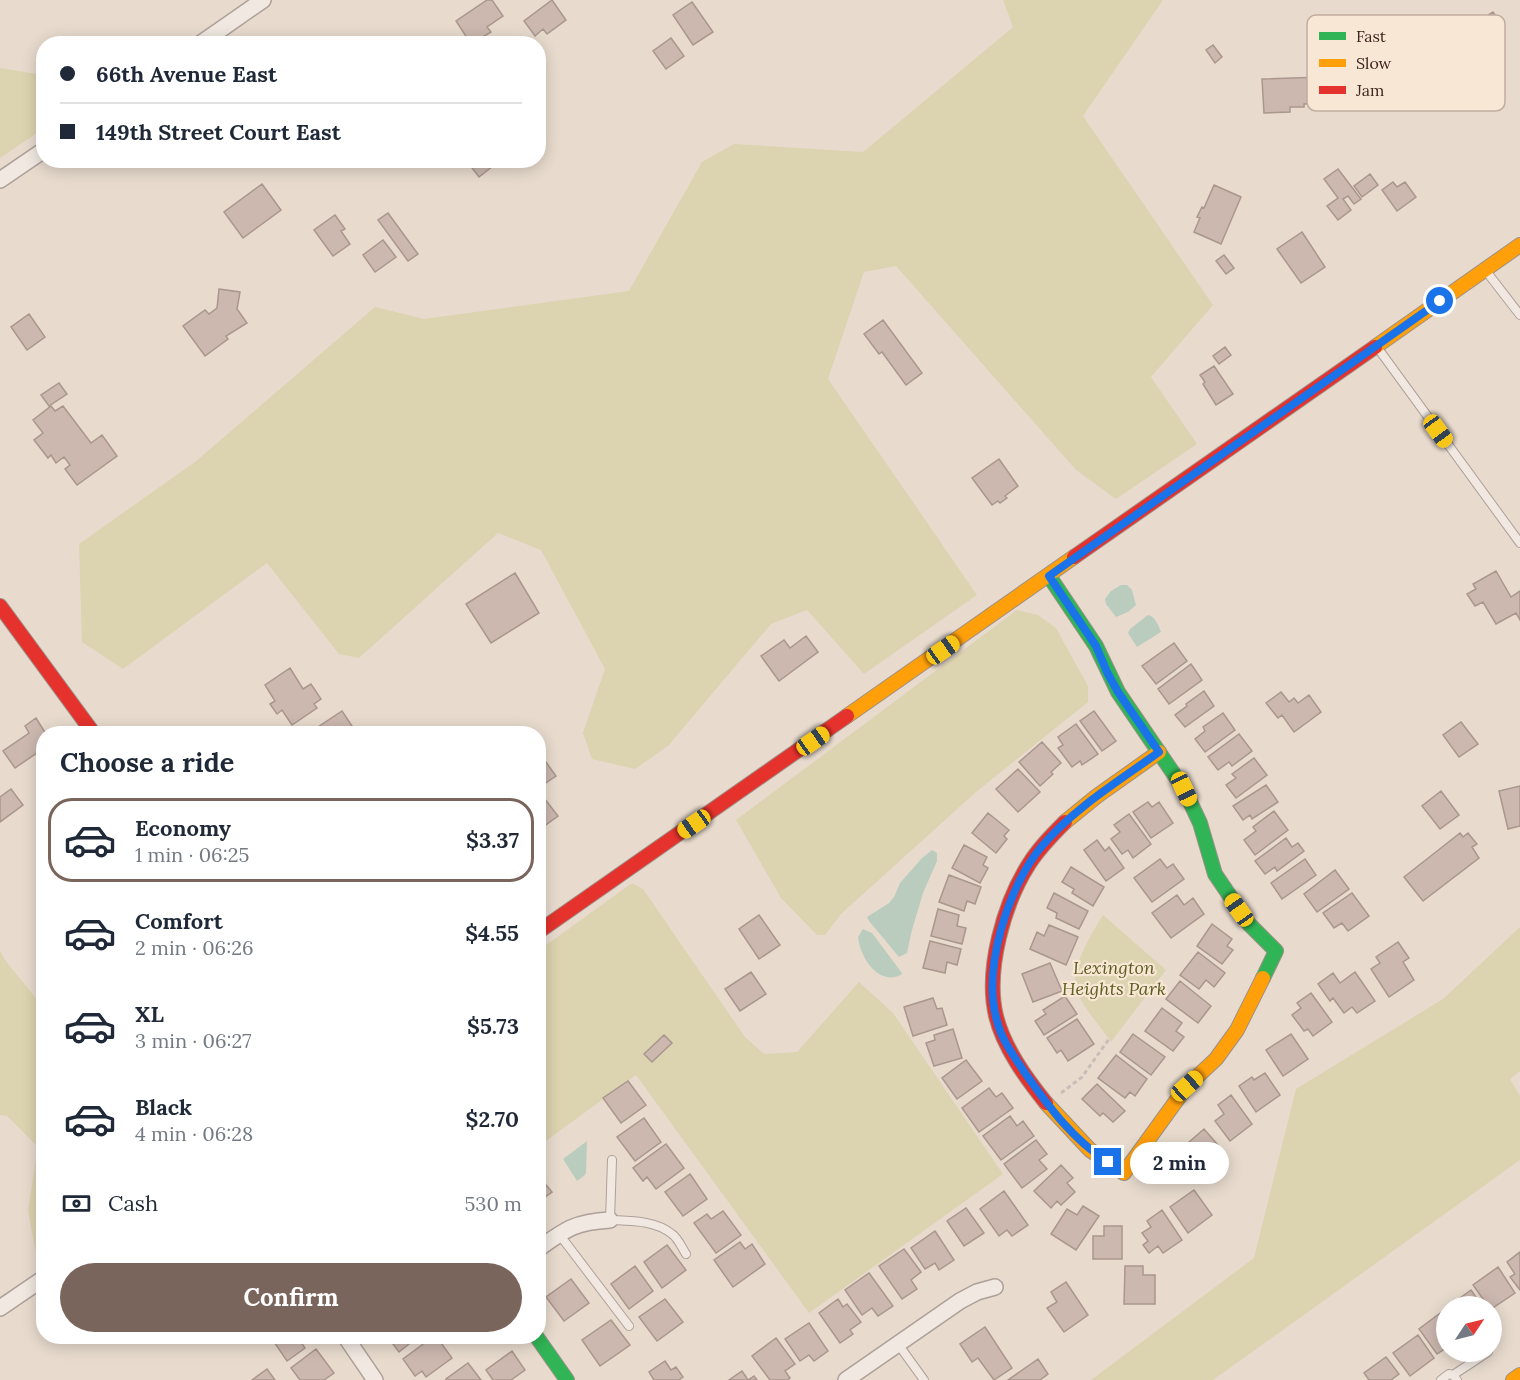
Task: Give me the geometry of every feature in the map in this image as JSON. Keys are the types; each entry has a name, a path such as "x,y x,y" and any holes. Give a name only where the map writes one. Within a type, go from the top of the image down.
{"street":[{"path":"211,36 263,0"},
{"path":"0,180 36,155"},
{"path":"546,926 1520,245"},
{"path":"1049,576 1096,646 1118,692 1159,752 1184,789 1200,823 1215,874 1249,924 1276,951 1237,1030 1216,1059 1187,1086 1124,1173 1091,1152 1067,1128 1047,1104 1006,1045 997,1022 992,999 992,977 997,947 1010,900 1040,847 1060,825 1159,752"},
{"path":"0,606 88,726"},
{"path":"546,1243 577,1224 610,1220"},
{"path":"0,1308 36,1283"},
{"path":"846,1380 960,1301 977,1292 995,1287"},
{"path":"353,1344 375,1380"},
{"path":"542,1344 567,1380"},
{"path":"1513,1380 1520,1375"}],"lane":[{"path":"1485,270 1520,315"},
{"path":"1376,346 1520,543"},
{"path":"612,1160 610,1220 640,1221 656,1225 672,1233 686,1254"},
{"path":"559,1234 629,1326"},
{"path":"898,1344 924,1380"},
{"path":"1441,1380 1449,1374 1455,1378 1475,1362"}],"path":[{"path":"1047,1104 1082,1077 1109,1039"}],"green space":[{"path":"1003,0 1163,0 1083,116 1213,305 1151,377 1197,444 1116,499 1076,470 896,266 864,272 828,379 977,595 864,674 807,610 771,624 668,746 635,769 592,759 583,733 605,669 541,550 498,533 359,658 339,654 267,563 123,669 82,642 79,544 195,462 375,307 424,319 629,291 702,162 734,144 863,152 1013,27"},
{"path":"0,68 36,74 36,134 0,158"},
{"path":"1017,610 1038,615 1056,628 1088,686 1088,702 976,792 841,914 825,935 817,935 781,898 736,820"},
{"path":"632,883 643,889 745,1037 764,1054 797,1052 859,982 893,1013 1003,1174 809,1313 636,1075 546,1141 546,945"},
{"name":"Lexington Heights Park","path":"1103,915 1166,970 1111,1042 1084,1005 1075,983 1082,952"},
{"path":"1520,927 1520,1071 1510,1079 1520,1096 1520,1160 1213,1380 1091,1380 1254,1258 1296,1089 1443,999"},
{"path":"0,951 36,998 36,1145 7,1116 0,1115"},
{"path":"36,1160 36,1253 28,1211"}],"shaded area":[{"path":"1121,585 1127,585 1132,590 1136,605 1128,612 1116,617 1105,599 1111,591"},
{"path":"1148,615 1155,619 1161,632 1137,647 1128,633"},
{"path":"932,850 937,853 937,861 923,893 907,953 899,957 867,917 889,903 900,883"},
{"path":"863,929 872,933 902,973 901,975 885,977 866,961 858,937"},
{"path":"587,1141 586,1172 577,1181 563,1159"}],"building":[{"path":"487,0 492,0 503,16 487,27 491,32 484,36 466,36 456,21"},
{"path":"552,0 566,20 547,34 543,29 535,36 524,21"},
{"path":"692,2 713,32 693,45 673,15"},
{"path":"671,38 684,56 666,69 653,51"},
{"path":"1213,45 1222,57 1215,63 1206,50"},
{"path":"1307,78 1307,104 1304,104 1304,107 1290,107 1290,112 1264,113 1262,79"},
{"path":"472,168 490,168 479,177"},
{"path":"1338,169 1361,199 1354,204 1348,196 1343,199 1351,210 1338,220 1327,206 1338,198 1324,179"},
{"path":"1370,174 1378,185 1362,197 1354,186"},
{"path":"1393,182 1397,187 1405,182 1416,197 1397,211 1382,190"},
{"path":"262,184 281,210 243,238 224,212"},
{"path":"1214,185 1241,197 1221,244 1194,232 1200,218 1197,217 1202,207 1204,208"},
{"path":"388,213 418,254 408,261 378,220"},
{"path":"335,215 345,229 341,231 350,244 333,256 314,230"},
{"path":"1302,232 1325,267 1301,283 1277,249"},
{"path":"383,240 396,257 375,272 363,255"},
{"path":"1224,255 1234,268 1226,274 1216,261"},
{"path":"219,289 240,292 237,309 247,323 226,336 228,339 205,356 183,326 205,310 209,314 217,308"},
{"path":"29,314 45,337 27,350 11,327"},
{"path":"883,320 922,373 906,385 882,352 879,354 864,334"},
{"path":"1225,347 1231,355 1219,364 1213,356"},
{"path":"1214,366 1233,394 1216,405 1200,375"},
{"path":"59,383 67,394 49,406 41,395"},
{"path":"51,406 55,411 63,406 91,443 102,435 117,456 77,485 65,469 70,465 64,457 56,463 51,455 48,458 34,440 43,433 33,420"},
{"path":"999,459 1018,486 1005,496 1007,498 992,505 972,478"},
{"path":"1496,571 1511,597 1520,591 1520,620 1516,613 1496,624 1483,602 1475,606 1467,594 1476,589 1473,584"},
{"path":"515,573 539,613 491,643 466,604"},
{"path":"806,636 818,652 779,681 761,656 784,640 790,648"},
{"path":"1174,643 1187,661 1156,684 1142,666"},
{"path":"1191,664 1202,680 1169,704 1158,689"},
{"path":"290,668 303,689 311,684 321,699 314,704 317,708 292,725 282,710 277,714 270,704 275,701 265,685"},
{"path":"1204,691 1214,706 1185,727 1175,715"},
{"path":"1281,692 1289,702 1294,698 1298,703 1309,695 1321,712 1294,732 1282,715 1278,718 1266,703"},
{"path":"342,711 352,726 320,726"},
{"path":"1094,711 1116,741 1102,751 1080,721"},
{"path":"1223,713 1235,730 1205,752 1195,739 1205,731 1203,727"},
{"path":"36,718 41,726 36,726 36,754 15,768 3,751 29,733 25,726"},
{"path":"1461,722 1478,744 1459,757 1443,735"},
{"path":"1076,724 1098,754 1082,765 1080,761 1072,767 1058,748 1063,745 1058,737"},
{"path":"1239,734 1252,751 1232,766 1229,762 1218,770 1208,757"},
{"path":"1042,742 1061,763 1040,786 1019,762"},
{"path":"1254,758 1267,775 1236,798 1226,785 1236,778 1232,774"},
{"path":"546,762 556,776 546,783"},
{"path":"1018,769 1040,792 1018,812 996,789"},
{"path":"1266,785 1278,802 1252,819 1250,815 1243,820 1233,806"},
{"path":"1520,786 1520,826 1508,829 1499,791"},
{"path":"11,789 23,805 0,822 0,797"},
{"path":"1441,791 1459,815 1440,829 1422,806"},
{"path":"546,800 558,816 546,825"},
{"path":"1148,802 1152,807 1159,802 1173,823 1151,838 1133,812"},
{"path":"1274,811 1288,830 1255,855 1244,840 1256,831 1253,827"},
{"path":"988,813 1009,830 1004,836 1007,839 996,853 972,833"},
{"path":"1129,814 1151,844 1133,858 1128,850 1122,854 1111,839 1120,832 1114,825"},
{"path":"1460,833 1463,837 1468,833 1477,844 1472,847 1479,858 1423,901 1404,877"},
{"path":"1286,838 1292,847 1298,843 1304,851 1277,871 1275,867 1265,874 1255,861"},
{"path":"1097,840 1105,851 1109,847 1124,868 1106,881 1084,850"},
{"path":"964,845 987,857 983,865 988,868 980,883 952,868"},
{"path":"1160,859 1167,868 1173,864 1184,879 1152,902 1134,878"},
{"path":"1305,859 1316,875 1282,899 1271,883"},
{"path":"1071,867 1104,887 1093,906 1072,893 1074,889 1062,882"},
{"path":"1335,870 1349,889 1317,912 1304,894"},
{"path":"949,875 981,887 975,904 967,901 964,911 939,902"},
{"path":"1054,893 1088,911 1079,929 1056,918 1057,913 1047,908"},
{"path":"1352,893 1369,916 1348,931 1342,923 1334,928 1323,913"},
{"path":"1177,895 1184,905 1193,898 1204,914 1171,938 1152,913"},
{"path":"938,909 959,915 957,926 966,928 962,944 931,936"},
{"path":"759,915 780,945 759,959 739,929"},
{"path":"1212,924 1232,939 1227,946 1233,950 1222,964 1197,946"},
{"path":"1049,925 1078,937 1066,965 1030,949 1037,932 1044,936"},
{"path":"930,941 961,949 957,965 947,962 945,973 923,968"},
{"path":"1398,942 1409,958 1403,962 1414,980 1389,997 1371,969 1380,963 1376,957"},
{"path":"1198,952 1225,973 1214,987 1206,980 1199,989 1180,975"},
{"path":"1050,963 1062,991 1033,1002 1022,974"},
{"path":"751,972 766,994 740,1011 725,989"},
{"path":"1355,972 1375,1001 1357,1013 1352,1007 1344,1013 1333,998 1330,1001 1318,984 1333,973 1340,983"},
{"path":"1180,981 1211,1006 1198,1023 1166,999"},
{"path":"1311,993 1332,1022 1313,1036 1308,1029 1304,1031 1292,1015 1301,1008 1297,1003"},
{"path":"1065,996 1077,1014 1044,1035 1035,1021 1046,1014 1043,1010"},
{"path":"933,998 937,1009 942,1008 947,1025 913,1036 904,1007"},
{"path":"1162,1008 1182,1023 1176,1031 1184,1037 1173,1051 1145,1031"},
{"path":"1077,1019 1094,1044 1068,1061 1061,1050 1057,1053 1047,1038"},
{"path":"953,1029 962,1058 934,1066 926,1043 935,1040 934,1035"},
{"path":"1133,1034 1165,1057 1151,1075 1120,1052"},
{"path":"1291,1034 1308,1059 1283,1076 1266,1050"},
{"path":"664,1035 672,1043 652,1062 644,1054"},
{"path":"1116,1055 1147,1079 1135,1096 1130,1092 1125,1098 1098,1078"},
{"path":"966,1060 982,1081 957,1099 942,1078"},
{"path":"1265,1073 1280,1095 1256,1112 1239,1086 1252,1077 1254,1080"},
{"path":"628,1081 646,1105 621,1123 603,1098"},
{"path":"1097,1084 1125,1111 1113,1122 1103,1113 1100,1116 1082,1099"},
{"path":"989,1088 996,1097 1002,1093 1013,1108 979,1132 962,1108"},
{"path":"1231,1095 1252,1124 1230,1141 1215,1121 1224,1114 1218,1105"},
{"path":"1010,1116 1017,1126 1023,1121 1034,1136 1001,1160 983,1136"},
{"path":"644,1118 661,1142 635,1161 617,1137"},
{"path":"1204,1129 1224,1152 1201,1172 1181,1149"},
{"path":"1036,1140 1047,1154 1039,1160 1047,1169 1022,1188 1004,1164"},
{"path":"666,1144 684,1168 656,1189 647,1177 643,1181 633,1168"},
{"path":"1061,1165 1073,1178 1067,1183 1075,1192 1061,1205 1057,1201 1051,1208 1034,1191"},
{"path":"690,1174 707,1199 683,1216 665,1192"},
{"path":"546,1185 552,1192 546,1196"},
{"path":"1194,1190 1212,1215 1188,1233 1170,1207"},
{"path":"1004,1191 1028,1225 1012,1236 1007,1230 999,1236 980,1209"},
{"path":"1083,1206 1099,1216 1076,1250 1051,1234 1067,1209 1077,1215"},
{"path":"966,1208 984,1233 964,1246 947,1221"},
{"path":"1162,1210 1182,1240 1163,1253 1158,1246 1149,1253 1143,1245 1148,1241 1142,1233 1151,1227 1147,1221"},
{"path":"723,1211 741,1235 716,1253 694,1223 707,1214 711,1219"},
{"path":"1104,1226 1122,1226 1122,1259 1093,1259 1093,1236 1104,1236"},
{"path":"935,1231 954,1260 939,1270 935,1263 925,1269 911,1248"},
{"path":"740,1242 745,1249 752,1244 765,1264 733,1287 714,1260"},
{"path":"667,1245 686,1270 662,1288 644,1262"},
{"path":"904,1249 921,1272 911,1280 917,1289 902,1299 879,1266"},
{"path":"1520,1252 1520,1290 1510,1277 1515,1274 1507,1262"},
{"path":"635,1266 653,1291 629,1309 611,1284"},
{"path":"1125,1266 1143,1266 1143,1275 1155,1275 1155,1304 1124,1304"},
{"path":"1498,1267 1515,1293 1502,1302 1502,1296 1481,1296 1473,1285"},
{"path":"869,1273 893,1306 878,1316 872,1308 862,1315 845,1290"},
{"path":"571,1279 589,1303 564,1321 546,1297"},
{"path":"1066,1282 1088,1315 1064,1332 1047,1308 1057,1302 1051,1292"},
{"path":"1471,1290 1475,1296 1463,1296"},
{"path":"665,1299 683,1322 657,1341 639,1317"},
{"path":"838,1299 843,1307 847,1304 861,1322 850,1330 853,1334 840,1343 819,1313"},
{"path":"1436,1316 1436,1353 1419,1329"},
{"path":"611,1320 630,1345 600,1366 582,1340"},
{"path":"809,1323 828,1351 814,1361 809,1355 800,1361 785,1339"},
{"path":"985,1327 1012,1368 994,1380 978,1358 972,1362 960,1344"},
{"path":"1418,1335 1434,1358 1410,1376 1393,1353"},
{"path":"776,1338 795,1364 785,1371 790,1378 787,1380 770,1380 752,1356"},
{"path":"275,1344 302,1344 305,1348 287,1361"},
{"path":"393,1344 409,1344 399,1352"},
{"path":"423,1344 442,1344 452,1358 426,1377 422,1371 415,1376 403,1359"},
{"path":"316,1349 334,1373 324,1380 300,1380 291,1368"},
{"path":"512,1351 525,1370 511,1380 493,1380 486,1370"},
{"path":"1386,1357 1399,1374 1391,1380 1369,1380 1364,1373"},
{"path":"1038,1359 1048,1374 1040,1380 1008,1380"},
{"path":"665,1361 671,1370 676,1367 683,1377 679,1380 654,1380 649,1372"},
{"path":"468,1363 481,1380 446,1380 446,1379"},
{"path":"267,1369 275,1380 252,1380"},
{"path":"742,1371 748,1380 729,1380"}],"traffic: fast":[{"path":"1049,576 1096,646 1118,692 1184,789 1200,823 1215,874 1249,924 1276,951 1263,978"},
{"path":"542,1344 567,1380"}],"traffic: slow":[{"path":"1375,347 1520,245"},
{"path":"847,716 1074,557"},
{"path":"1065,822 1159,752"},
{"path":"1046,1103 1090,1150 1124,1173 1187,1086 1216,1059 1237,1030 1263,978"},
{"path":"1513,1380 1520,1375"}],"traffic: jam":[{"path":"1074,557 1375,347"},
{"path":"0,606 88,726"},
{"path":"546,926 847,716"},
{"path":"1046,1103 1004,1040 996,1016 993,978 999,937 1020,880 1037,853 1065,822"}],"route":[{"path":"1108,1162 1091,1152 1049,1108 1006,1045 997,1022 992,999 992,977 997,947 1010,900 1040,847 1060,825 1159,752 1118,692 1096,646 1049,576 1440,301"}]}
